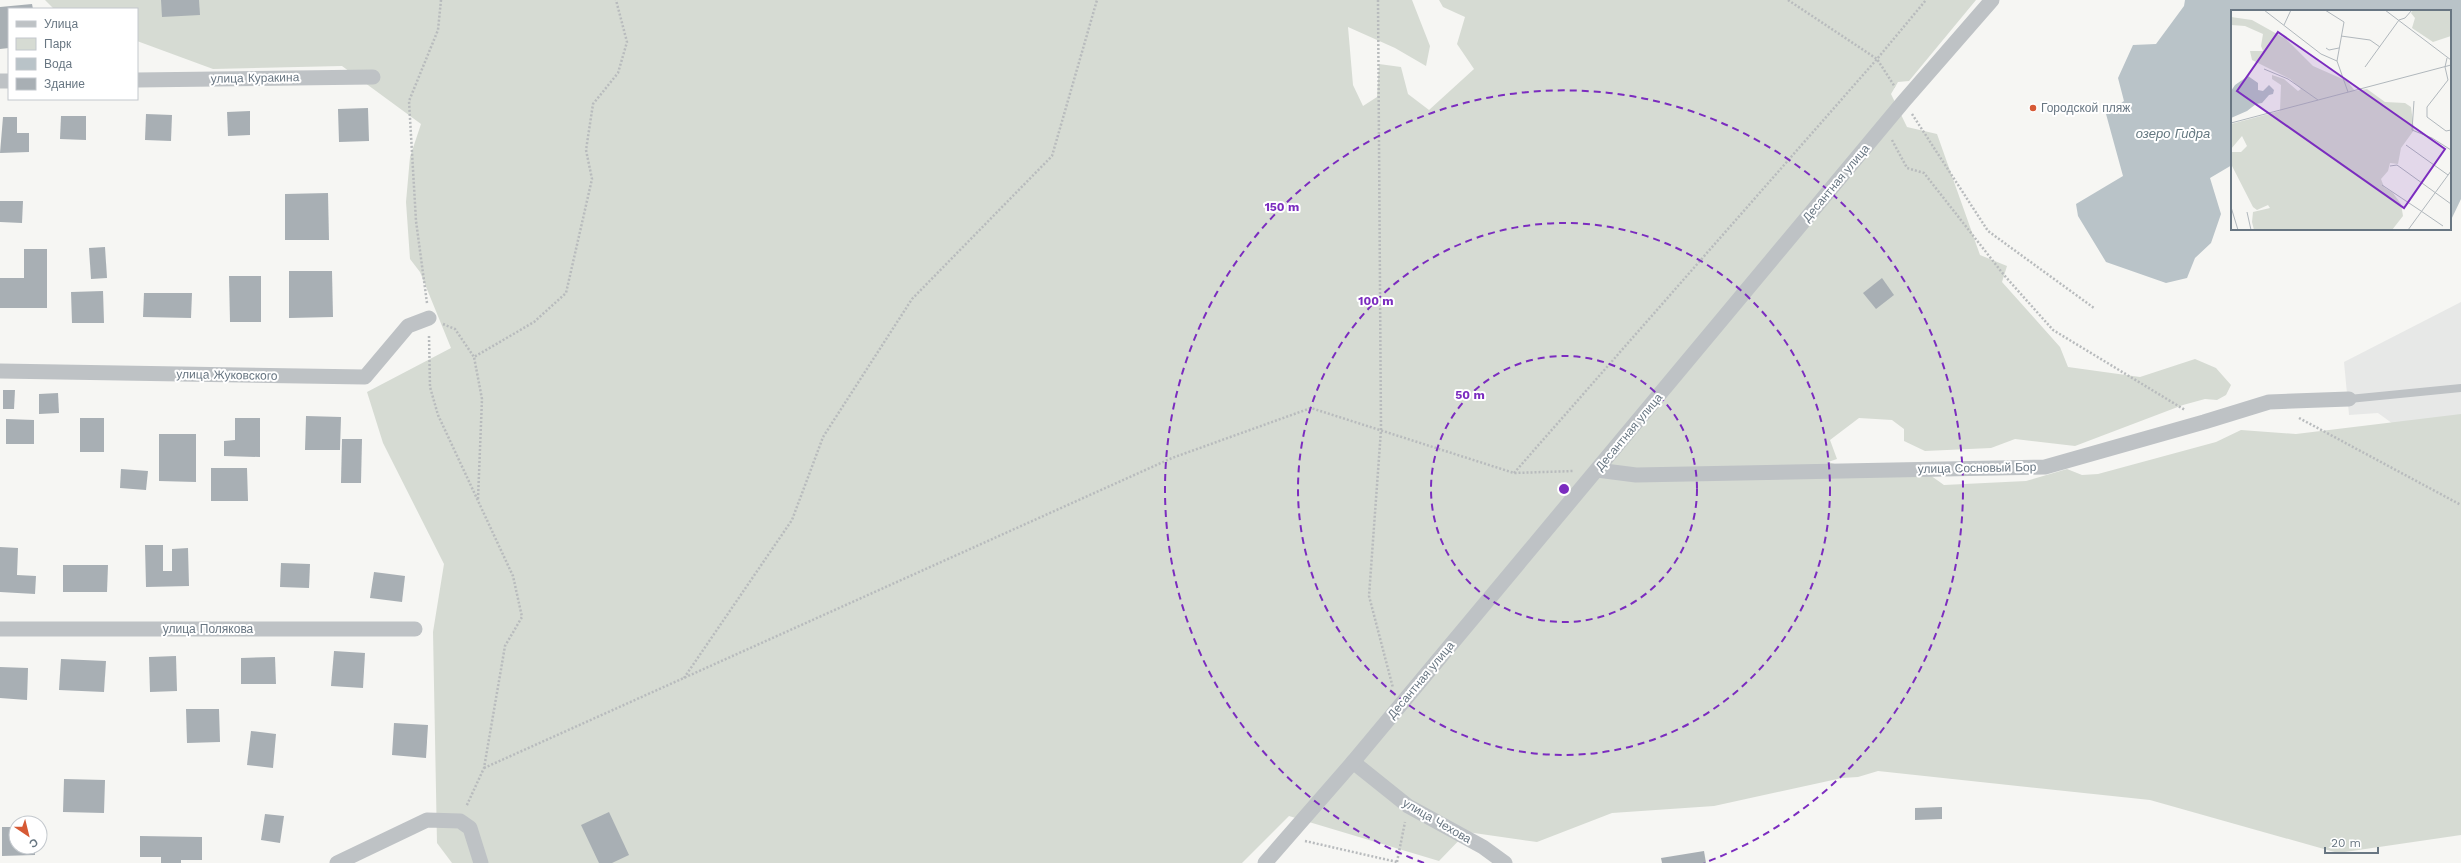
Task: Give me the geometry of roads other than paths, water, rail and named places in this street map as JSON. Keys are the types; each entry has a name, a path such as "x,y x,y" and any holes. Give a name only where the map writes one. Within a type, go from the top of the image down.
{"street":[{"name":"Десантная улица","path":"1265,863 1353,762 1904,101 1992,0"},
{"name":"улица Куракина","path":"138,80 373,76"},
{"name":"улица Жуковского","path":"0,371 365,377 408,326 429,318"},
{"name":"улица Сосновый Бор","path":"1597,470 1636,475 2045,467 2269,402 2349,399"},
{"name":"улица Полякова","path":"0,629 415,629"},
{"name":"улица Чехова","path":"1353,762 1408,806 1483,847 1505,863"},
{"path":"337,863 427,820 460,821 470,828 481,863"}],"lane":[{"path":"2349,399 2461,388"}],"water":[{"name":"озеро Гидра","path":"2185,0 2461,0 2461,199 2451,220 2451,10 2231,10 2231,166 2210,178 2221,214 2211,243 2195,258 2187,278 2166,283 2106,262 2078,216 2076,204 2123,176 2106,114 2124,101 2118,78 2133,45 2156,44 2184,6"}],"place":[{"name":"Городской пляж","path":"2033,108"}]}
